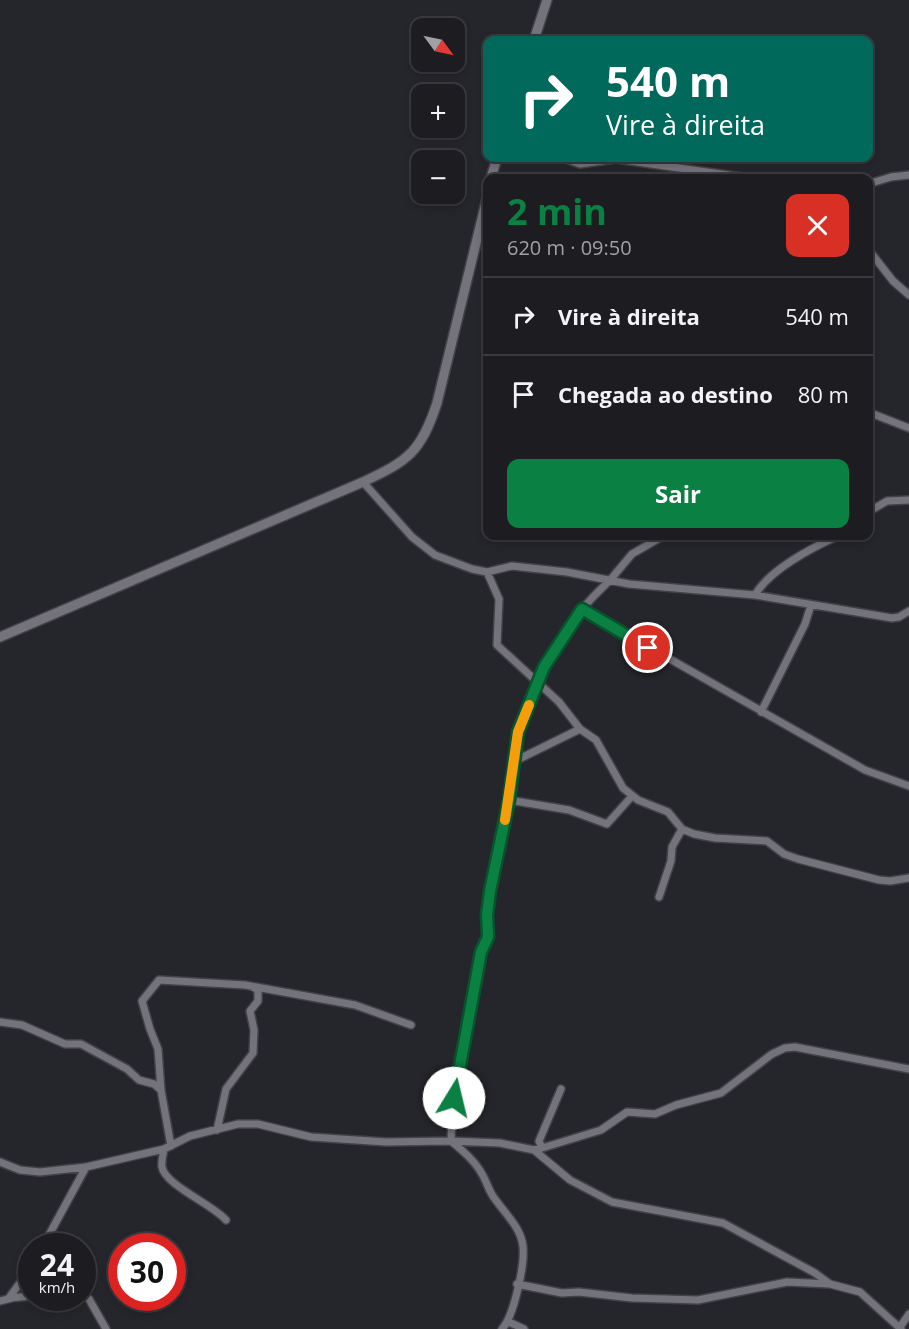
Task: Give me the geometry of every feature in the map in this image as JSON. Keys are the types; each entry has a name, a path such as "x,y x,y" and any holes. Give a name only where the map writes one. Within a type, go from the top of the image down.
{"street":[{"path":"535,36 547,0"},
{"path":"574,162 580,164 594,162"},
{"path":"637,162 721,174"},
{"path":"873,182 909,175"},
{"path":"0,637 363,482 407,458 418,446 428,428 449,354 483,215"},
{"path":"873,256 893,282 909,295"},
{"path":"873,414 909,428"},
{"path":"363,482 412,537 435,555 472,569 487,572 512,566 611,579 629,584 755,595 892,618 909,611"},
{"path":"873,509 887,501 909,500"},
{"path":"451,1141 451,1115 456,1080 481,952 488,937 487,915 490,891 509,800 518,732 552,652 582,609 632,554 656,540"},
{"path":"755,595 767,580 812,548 829,540"},
{"path":"487,572 499,599 497,645 559,702 580,729 600,745 616,778 632,796 668,812 682,829 694,834 715,838 767,841 784,854 798,859 879,880 909,878"},
{"path":"761,712 805,624 811,605"},
{"path":"582,609 865,770 909,786"},
{"path":"513,762 580,729"},
{"path":"509,800 570,810 607,824 632,796"},
{"path":"659,897 671,861 672,847 682,829"},
{"path":"226,1220 217,1210 166,1178 162,1165 168,1147 158,1049 142,1001 155,982 168,979 254,988 354,1005 411,1025"},
{"path":"217,1130 226,1089 248,1061 254,1047 254,1030 250,1011 258,1001 258,990 254,988"},
{"path":"0,1022 22,1025 65,1044 81,1044 127,1069 139,1080 154,1084 161,1090"},
{"path":"0,1162 20,1170 40,1172 86,1167 168,1147 190,1136 238,1124 258,1124 311,1137 386,1142 500,1143 538,1149 601,1130 627,1112 655,1114 676,1105 727,1091 772,1054 785,1048 795,1047 909,1069"},
{"path":"538,1149 539,1141 561,1089"},
{"path":"451,1141 468,1155 482,1173 493,1197 518,1230 524,1251 515,1307 509,1322 502,1329"},
{"path":"538,1149 570,1180 612,1202 723,1223 815,1273 830,1284"},
{"path":"50,1233 86,1167"},
{"path":"517,1284 562,1293 698,1300 787,1282 830,1284 860,1292 901,1328 909,1314"},
{"path":"0,1301 12,1298 9,1298 18,1285"},
{"path":"9,1298 18,1297"},
{"path":"96,1311 106,1329"},
{"path":"509,1322 524,1329"}],"slow traffic":[{"path":"505,820 518,732 529,705"}],"route":[{"path":"454,1098 481,952 488,937 487,915 490,891 509,800 518,732 544,667 582,609 648,648"}]}
